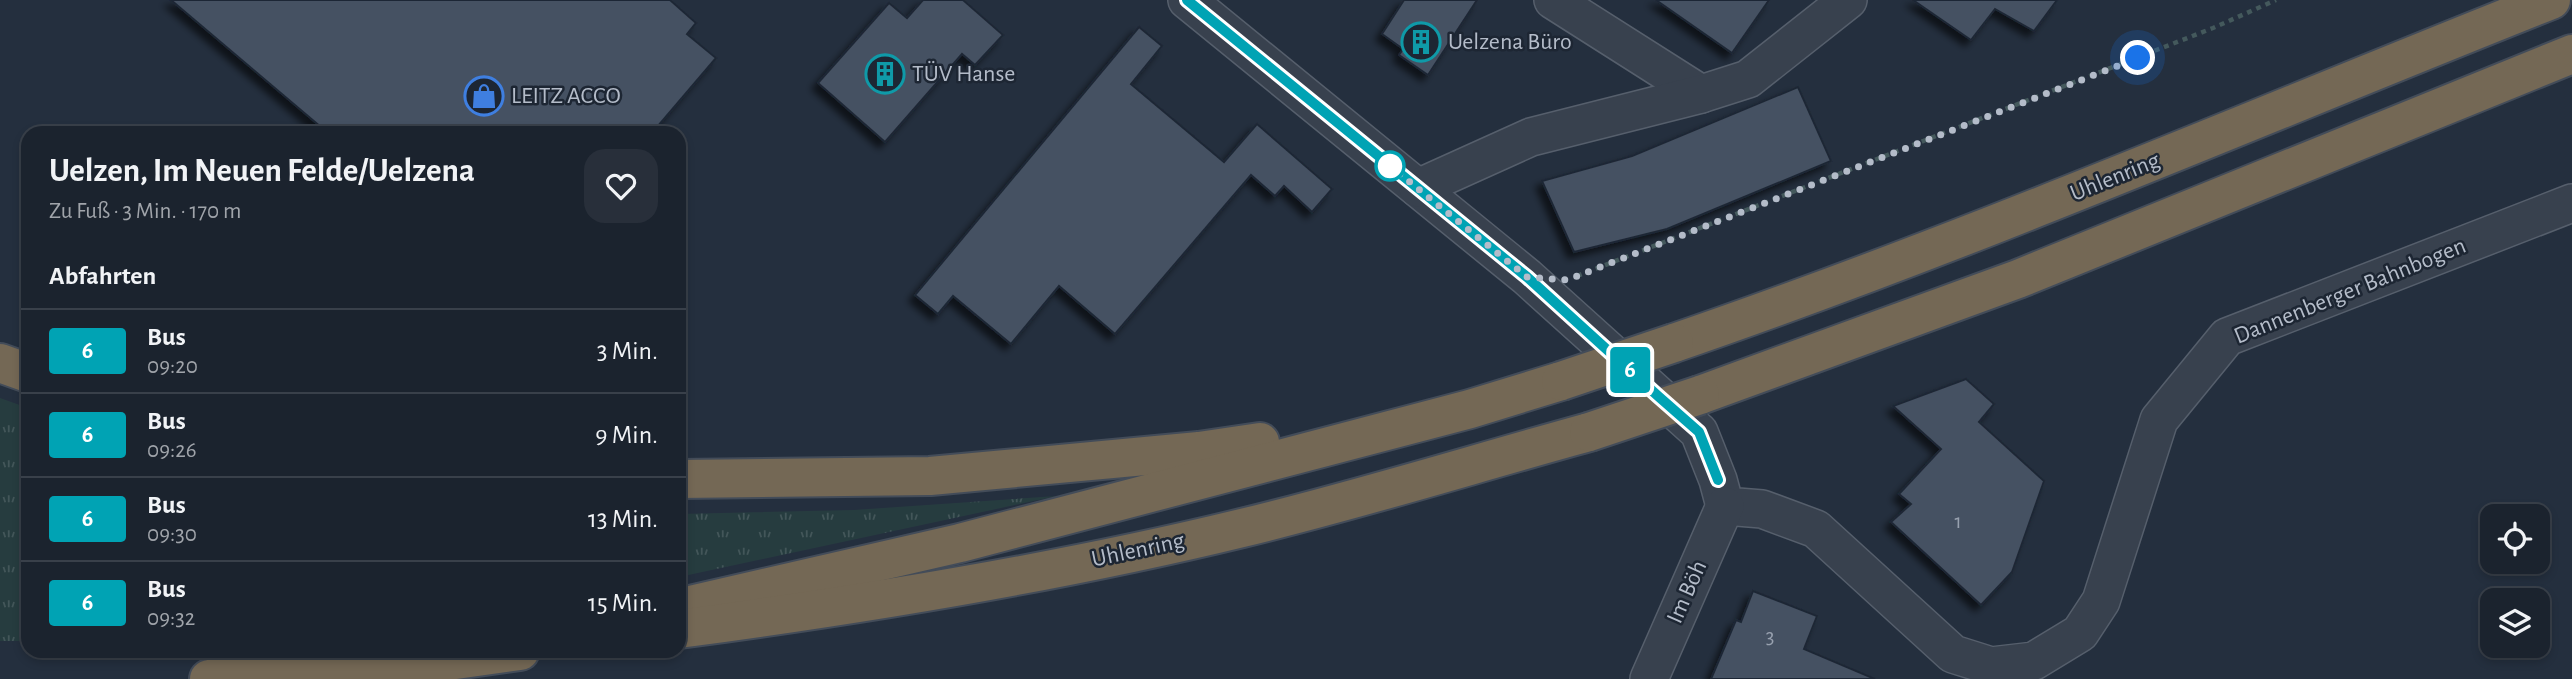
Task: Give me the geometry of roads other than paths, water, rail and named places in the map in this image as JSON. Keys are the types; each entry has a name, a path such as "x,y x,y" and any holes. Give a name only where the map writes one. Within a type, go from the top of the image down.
{"highway":[{"name":"Uhlenring","path":"1470,409 1562,381 1798,301 2017,217 2551,0"},
{"name":"Uhlenring","path":"686,628 804,612 1025,574 1242,528 1589,432 1700,396 2018,279 2572,54"},
{"path":"0,363 21,370"},
{"path":"686,480 930,476 1199,451 1470,409"},
{"path":"686,605 960,543 1470,409"},
{"path":"441,662 458,658"},
{"path":"209,679 470,658"}],"street":[{"path":"1187,0 1527,277 1699,432 1721,493"},
{"path":"1553,0 1701,94"},
{"path":"1418,188 1531,137 1701,94 1748,79 1848,0"},
{"name":"Dannenberger Bahnbogen","path":"1721,493 1816,529 1953,654 1991,666 2034,661 2080,633 2101,601 2159,420 2227,338 2572,203"},
{"name":"Im Böh","path":"1649,679 1721,493"}],"place":[{"name":"Uelzena Büro","path":"1421,42"},
{"name":"TÜV Hanse","path":"885,74"},
{"name":"LEITZ ACCO","path":"484,96"}]}
